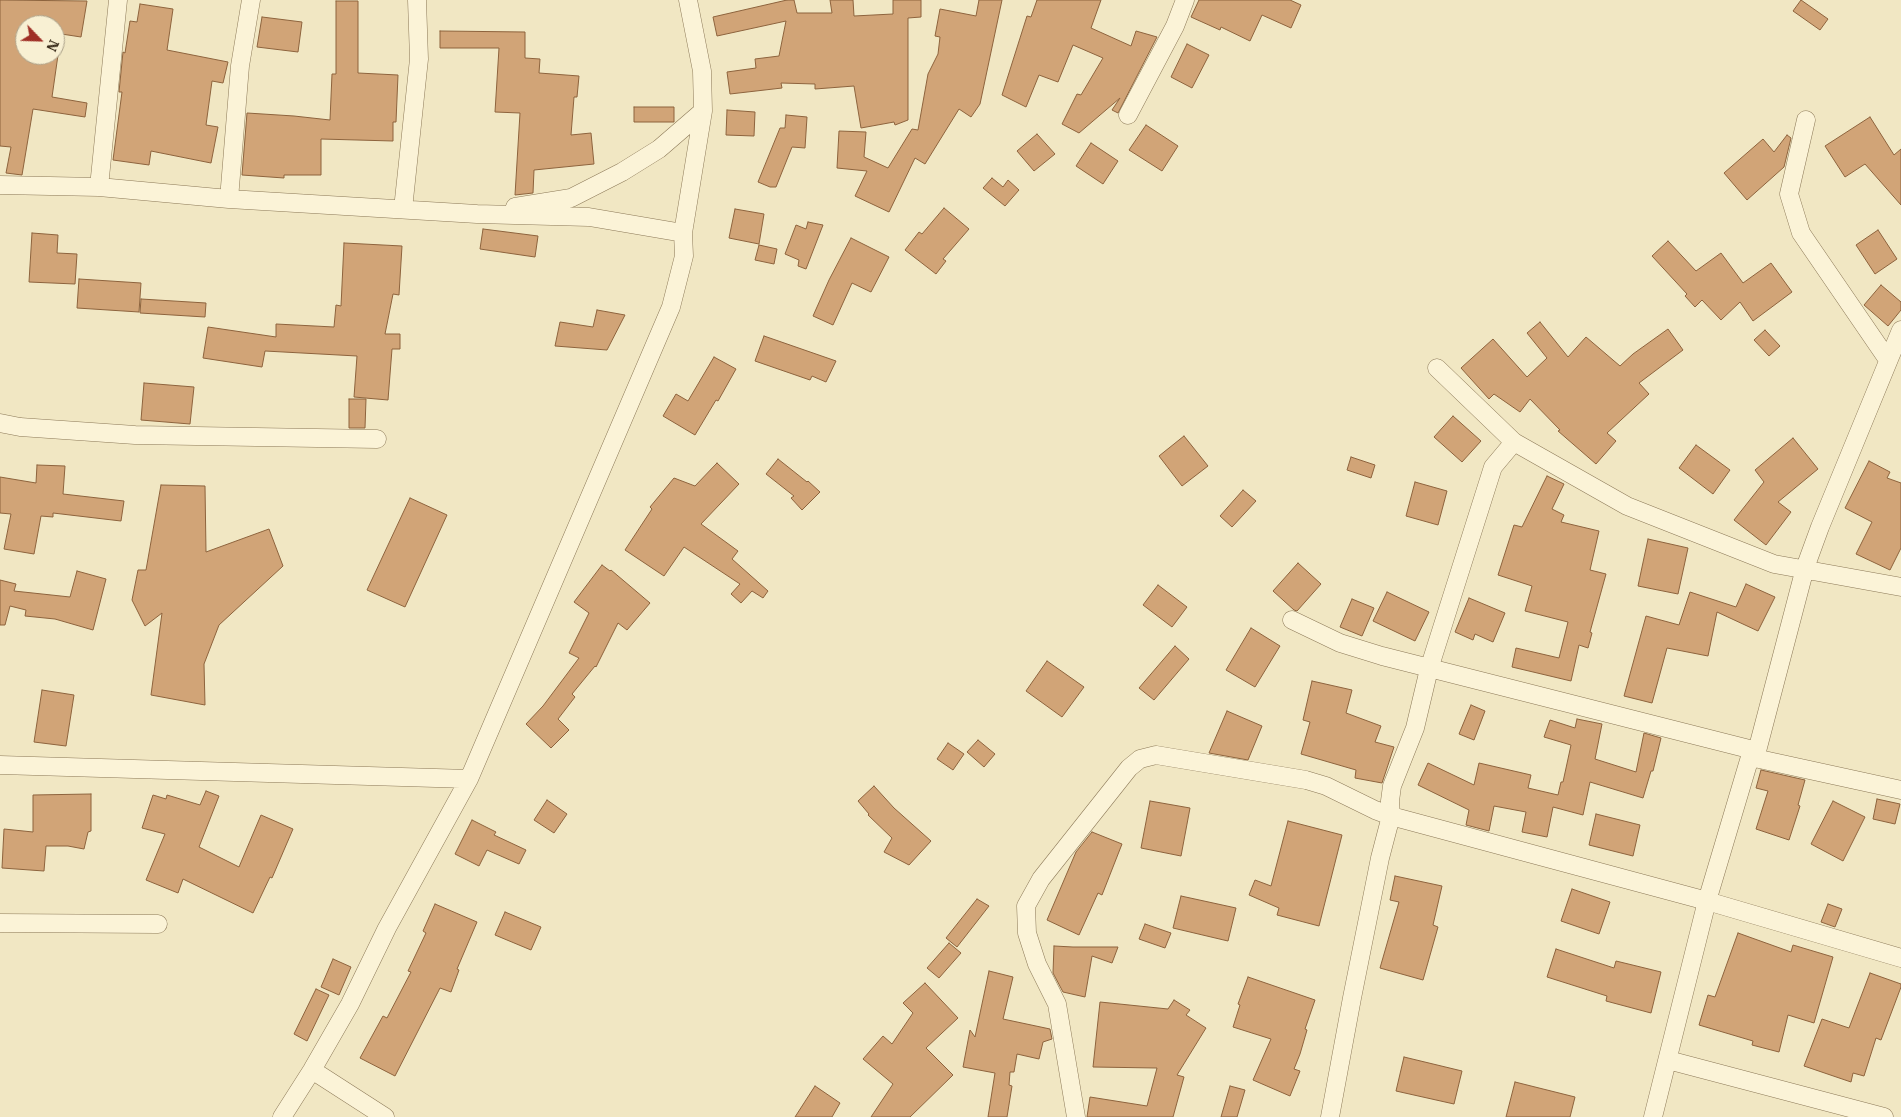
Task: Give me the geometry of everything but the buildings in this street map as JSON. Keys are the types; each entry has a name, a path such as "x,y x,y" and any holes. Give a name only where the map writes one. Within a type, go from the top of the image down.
{"street":[{"path":"99,187 118,0"},
{"path":"229,199 240,66 251,0"},
{"path":"403,210 419,59 416,0"},
{"path":"282,1117 350,1004 387,928 469,779 671,307 684,256 683,233 703,111 702,71 692,0"},
{"path":"1128,115 1175,26 1185,0"},
{"path":"477,214 571,198 622,172 659,149 703,111"},
{"path":"1806,120 1789,194 1801,233 1895,360"},
{"path":"0,185 99,187 229,199 403,210 589,217 683,233"},
{"path":"1895,360 1901,330"},
{"path":"1653,1117 1707,901 1753,754 1805,568 1820,527 1901,347"},
{"path":"1437,368 1514,442 1627,506 1774,564 1805,568 1901,587"},
{"path":"0,423 20,427 135,435 378,439"},
{"path":"1330,1117 1353,989 1380,858 1391,816 1392,786 1415,728 1429,669 1493,467 1514,442"},
{"path":"1292,620 1340,643 1429,669 1753,754 1901,790"},
{"path":"1076,1117 1057,1004 1037,964 1029,941 1026,906 1041,878 1129,768 1140,759 1156,755 1306,780 1326,786 1374,810 1391,816 1707,901 1901,958"},
{"path":"0,765 469,779"},
{"path":"0,923 158,924"},
{"path":"1668,1060 1884,1117"},
{"path":"312,1070 385,1117"}]}
